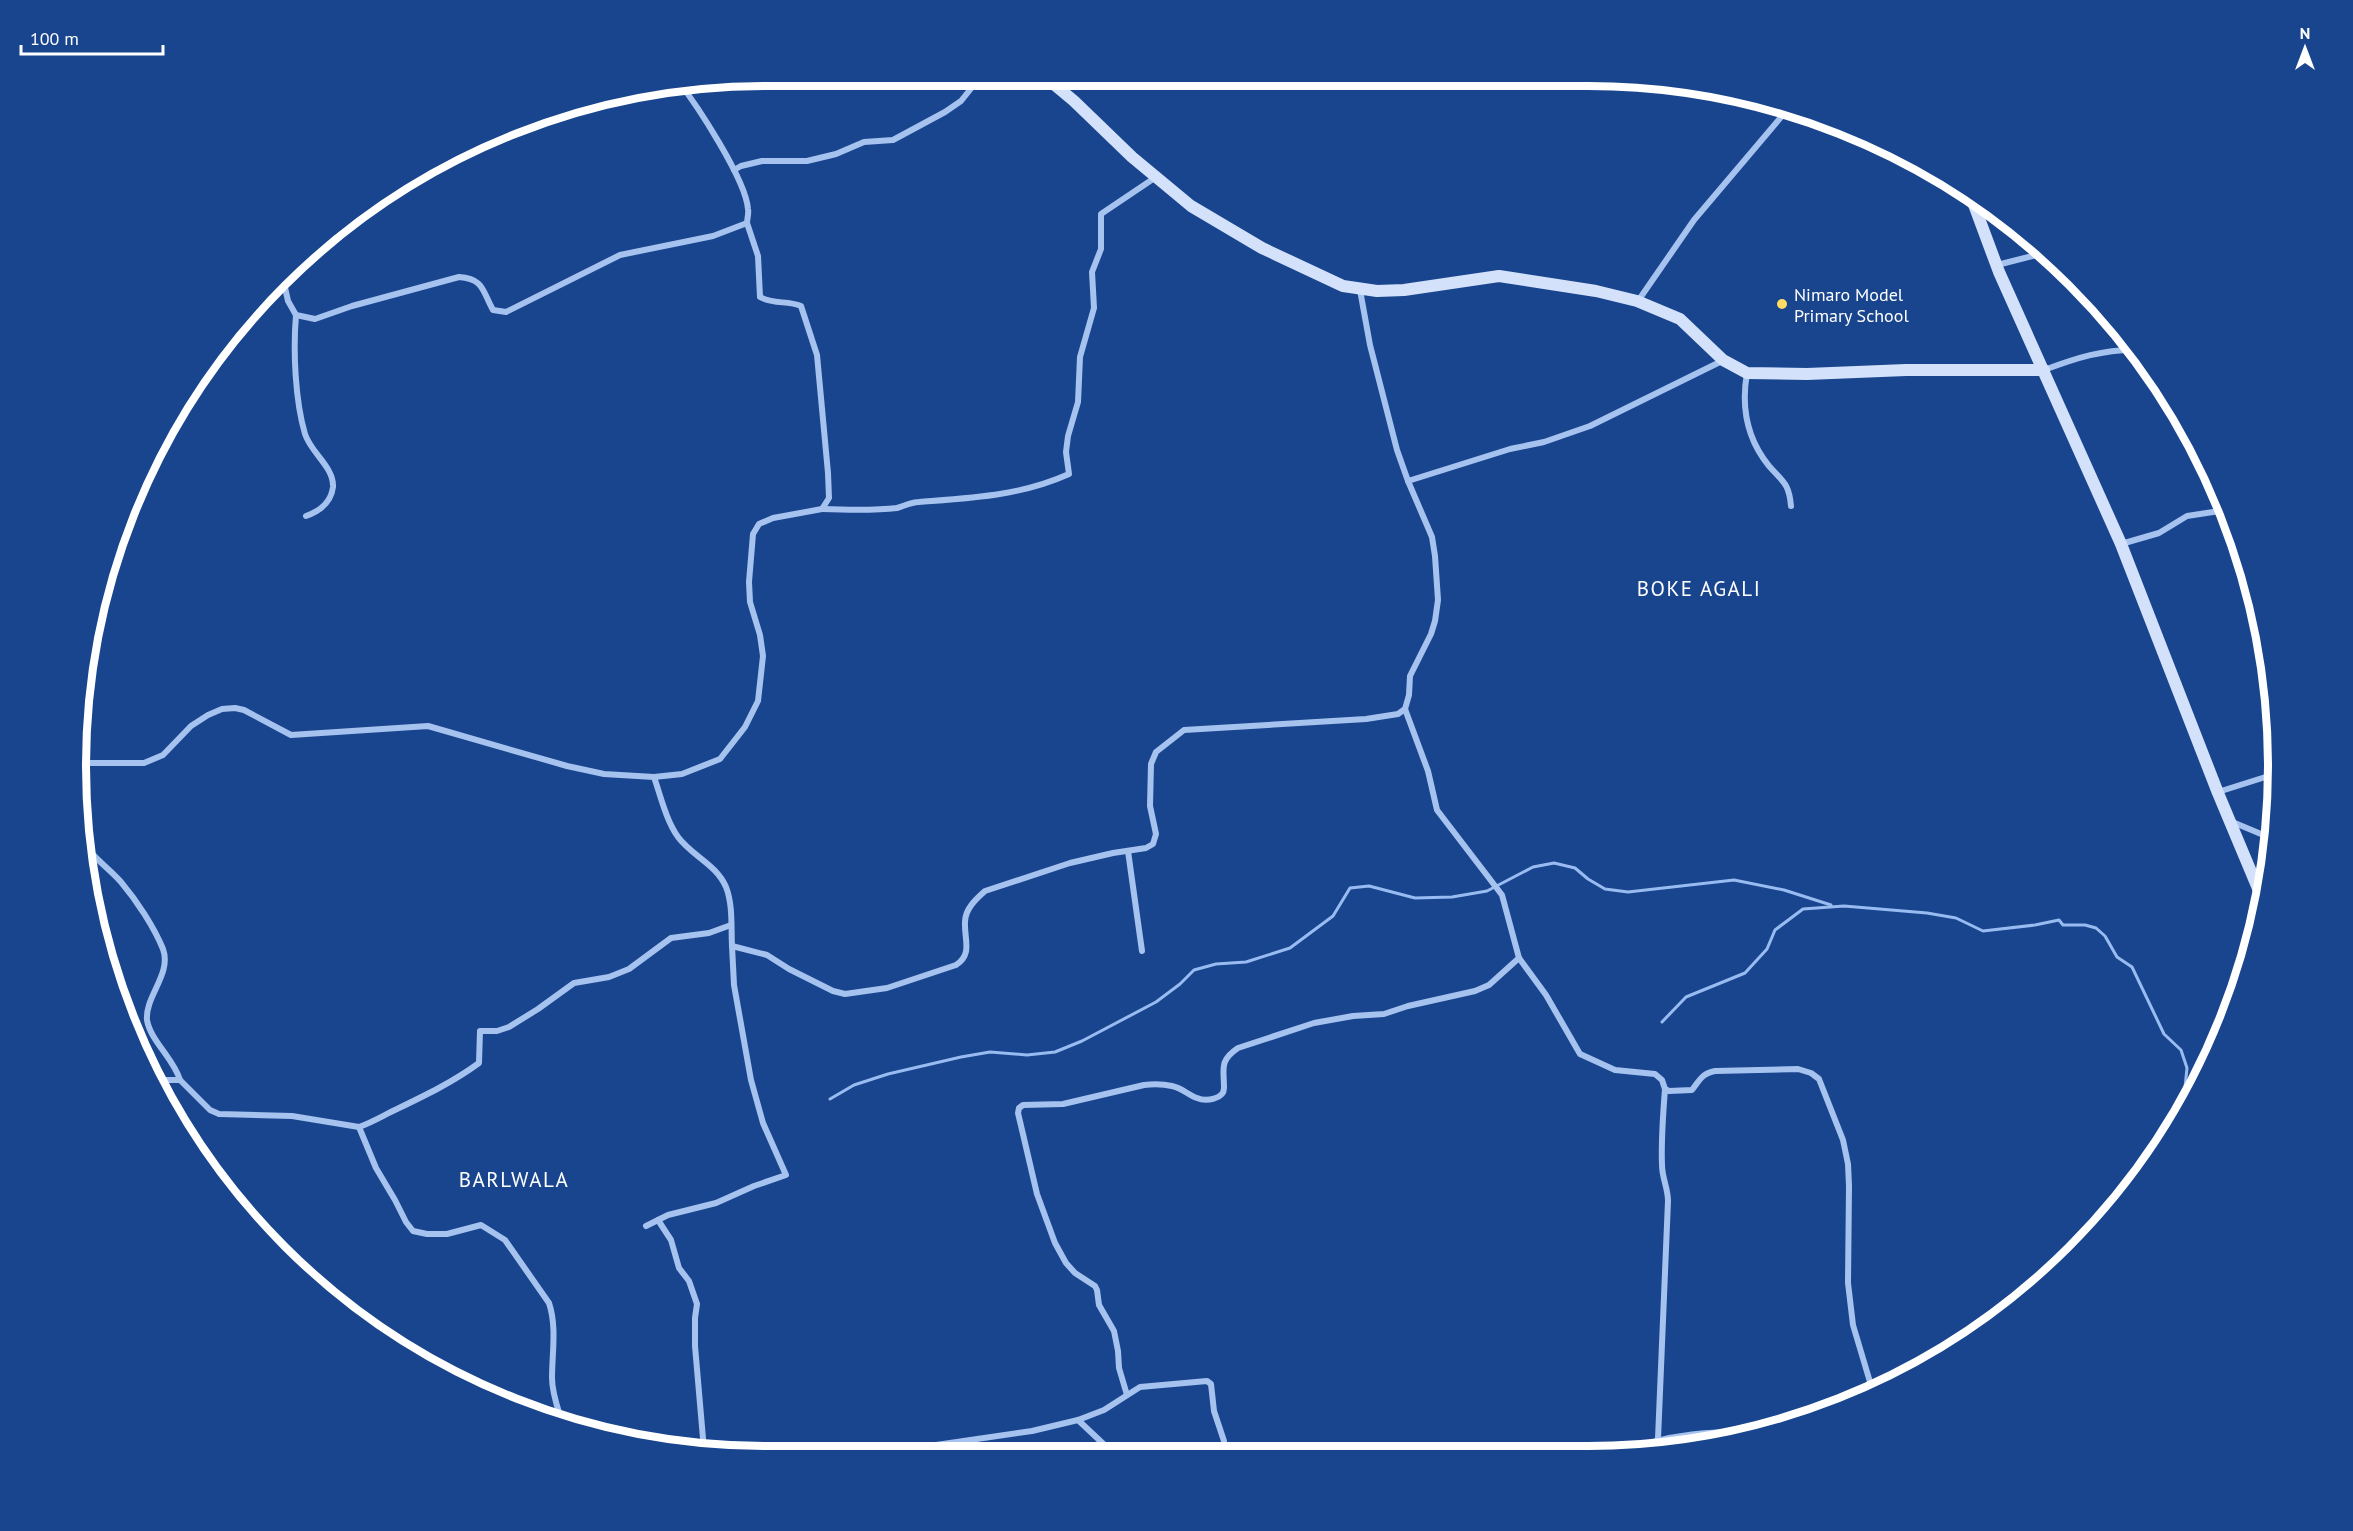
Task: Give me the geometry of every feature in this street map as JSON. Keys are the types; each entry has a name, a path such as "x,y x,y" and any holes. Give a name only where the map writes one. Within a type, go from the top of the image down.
{"street":[{"path":"734,170 762,161 807,161 836,154 864,142 893,140 945,112 961,101 973,86"},
{"path":"1056,86 1191,206 1262,248 1329,281 1360,290 1404,290 1498,276 1557,284 1637,301 1680,318 1723,360 1747,373 1807,374 1906,369 2044,370 2084,355 2109,350 2125,350"},
{"path":"685,90 734,170 748,208 747,223 759,256 760,297 776,303 792,302 801,306 817,355 829,498 822,508"},
{"path":"1637,301 1694,220 1783,115"},
{"path":"86,764 144,763 163,755 191,726 208,715 222,709 235,708 244,710 291,735 428,726 567,766 604,774 654,777 682,774 720,759 745,727 759,700 763,656 760,635 750,602 749,582 753,534 759,524 773,518 822,508 878,509 915,502 968,500 1032,488 1068,474 1068,436 1078,402 1080,357 1094,308 1092,272 1101,249 1101,214 1156,177"},
{"path":"1975,207 1996,265 2121,544 2229,821 2256,885"},
{"path":"296,315 315,319 352,306 459,277 473,278 480,284 493,310 506,312 620,255 713,236 747,223"},
{"path":"1996,265 2037,255"},
{"path":"285,285 288,301 296,315 294,341 297,382 306,436 326,466 333,486 328,503 318,512 306,516"},
{"path":"1360,290 1370,345 1397,450 1432,537 1436,556 1438,600 1431,634 1410,676 1409,695 1405,709 1428,771 1437,810 1502,894 1519,958 1546,995 1580,1053 1615,1070 1655,1074 1662,1080 1665,1089 1662,1165 1663,1180 1668,1190 1668,1201 1659,1439"},
{"path":"1408,481 1510,449 1544,442 1590,426 1723,360"},
{"path":"1747,373 1744,390 1750,437 1763,458 1790,490 1791,506"},
{"path":"2121,544 2159,533 2187,516 2218,511"},
{"path":"732,946 767,955 833,991 845,994 887,988 956,965 966,954 965,918 975,899 985,891 1070,863 1146,848 1153,844 1156,834 1150,806 1151,765 1156,752 1184,730 1366,719 1398,714 1405,709"},
{"path":"2218,792 2268,776"},
{"path":"646,1226 668,1215 716,1203 786,1175 763,1123 751,1080 734,985 730,901 720,876 679,838 669,821 654,777"},
{"path":"2229,821 2264,835"},
{"path":"1128,851 1142,951"},
{"path":"91,853 121,882 146,919 163,950 164,967 147,1008 150,1031 169,1056 180,1080 210,1110 219,1114 292,1116 359,1127 377,1121 459,1078 479,1063 480,1030 509,1027 573,983 609,977 629,969 671,938 709,933 731,925"},
{"path":"1127,1395 1119,1368 1114,1331 1100,1305 1097,1290 1066,1263 1055,1243 1037,1194 1018,1113 1019,1108 1023,1105 1063,1104 1156,1084 1184,1090 1196,1098 1214,1098 1224,1092 1223,1065 1228,1055 1238,1047 1314,1023 1353,1016 1384,1014 1408,1006 1475,992 1496,980 1519,958"},
{"path":"1665,1089 1670,1091 1692,1090 1700,1077 1714,1071 1798,1069 1811,1073 1819,1079 1843,1140 1848,1164 1850,1304 1856,1337 1870,1383"},
{"path":"163,1080 180,1080"},
{"path":"359,1127 376,1168 409,1227 417,1232 435,1234 456,1232 481,1225 487,1227 505,1240 547,1299 552,1311 553,1393 559,1413"},
{"path":"658,1220 671,1240 679,1268 689,1281 697,1304 695,1346 703,1442"},
{"path":"922,1446 998,1437 1078,1420 1104,1410 1134,1389 1147,1385 1210,1382 1214,1411 1224,1441"},
{"path":"1078,1420 1106,1446"},
{"path":"1651,1442 1659,1439 1720,1432"}],"waterway":[{"path":"830,1099 854,1085 888,1074 961,1057 990,1052 1027,1055 1055,1052 1082,1041 1156,1002 1194,970 1216,964 1246,962 1290,948 1333,916 1350,888 1369,886 1415,898 1452,897 1487,891 1533,867 1554,863 1575,868 1605,889 1628,892 1734,880 1784,890 1831,905"},
{"path":"1662,1022 1686,997 1745,973 1767,949 1775,930 1803,909 1844,906 1927,913 1956,918 1983,931 2059,920 2063,925 2085,925 2096,928 2105,936 2117,957 2132,967 2164,1034 2181,1050 2187,1068 2185,1089"}],"place":[{"name":"Nimaro Model Primary School","path":"1782,304"}],"district":[{"name":"BOKE AGALI","path":"1699,588"},
{"name":"BARLWALA","path":"514,1179"}]}
